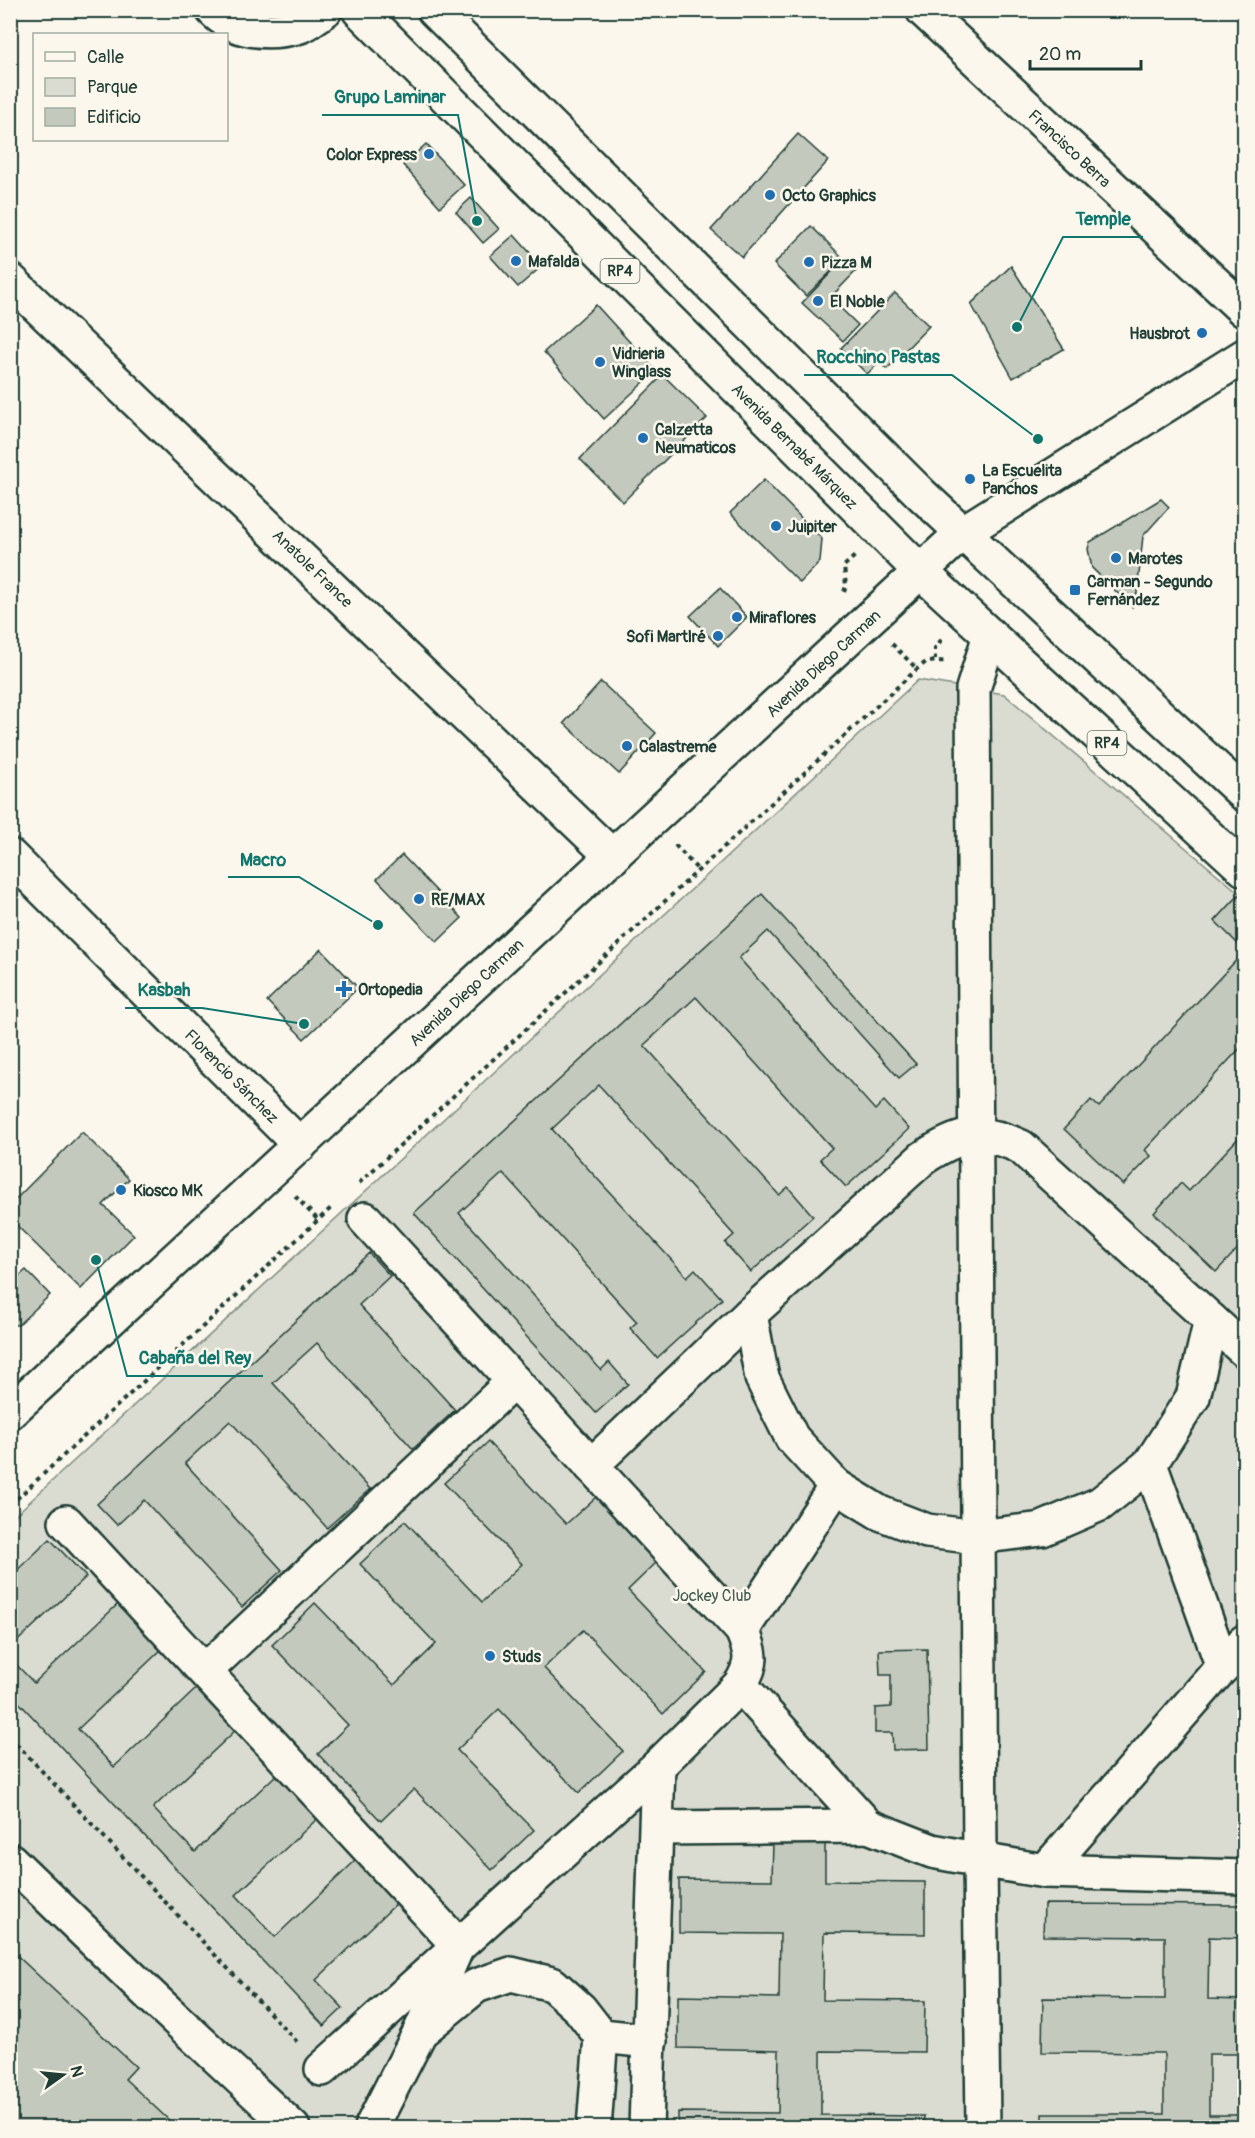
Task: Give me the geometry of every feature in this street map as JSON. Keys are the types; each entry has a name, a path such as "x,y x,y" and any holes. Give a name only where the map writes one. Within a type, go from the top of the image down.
{"main road":[{"path":"213,10 219,17 252,31 298,27 325,10"},
{"name":"Avenida Bernabé Márquez","path":"359,10 920,571 1245,869"},
{"path":"434,10 962,533 1245,794"},
{"name":"Francisco Berra","path":"923,10 1245,310"},
{"name":"Anatole France","path":"10,280 613,857"},
{"name":"Avenida Diego Carman","path":"10,1412 869,622 962,533 1245,356"},
{"path":"983,2127 974,1135 973,689 990,635"},
{"name":"Florencio Sánchez","path":"10,856 300,1145"},
{"path":"591,1466 750,1314 923,1158 948,1141 974,1135 998,1136 1021,1147 1245,1350"},
{"path":"322,2069 658,1766 740,1685 751,1667 750,1649 742,1630 365,1219"},
{"path":"750,1314 762,1378 792,1438 837,1486 880,1513 918,1527 978,1537 1042,1529 1100,1504 1150,1464 1193,1397 1211,1320"},
{"path":"206,1670 514,1381"},
{"path":"1150,1464 1223,1667"},
{"path":"742,1630 837,1486"},
{"path":"66,1522 206,1670 458,1945"},
{"path":"1045,1871 1245,1642"},
{"path":"740,1685 868,1826"},
{"path":"646,2127 658,1828 658,1766"},
{"path":"658,1828 868,1826 932,1851 1045,1871 1245,1877"},
{"path":"10,1860 152,1997 293,2127"},
{"path":"371,2127 420,2032 458,1945"},
{"path":"420,2032 476,1986 511,1974 552,1984 580,2009 601,2036 594,2127"},
{"path":"601,2036 650,2041"}],"path":[{"path":"353,1188 916,669"},
{"path":"10,1505 336,1204"},
{"path":"10,1737 322,2069"}],"green space":[{"name":"Jockey Club","path":"918,680 1004,694 1244,897 1244,2127 11,2128 11,1519"}],"building":[{"name":"Octo Graphics","path":"798,134 828,161 742,257 711,230"},
{"path":"426,144 464,185 440,207 403,165"},
{"path":"471,198 499,229 483,243 456,212"},
{"name":"Pizza M","path":"811,226 844,259 806,296 774,264"},
{"name":"Mafalda","path":"514,235 542,266 518,287 490,256"},
{"name":"El Noble","path":"844,259 856,271 830,298 858,325 843,341 802,303"},
{"path":"1011,266 1064,349 1013,378 971,304"},
{"path":"895,293 929,326 887,369 880,362 867,374 841,348"},
{"name":"Vidrieria Winglass","path":"596,305 656,371 604,419 544,352"},
{"name":"Calzetta Neumaticos","path":"663,375 707,418 623,502 580,459"},
{"name":"Juipiter","path":"764,480 822,539 820,562 800,583 730,513"},
{"name":"Marotes","path":"1161,499 1169,507 1143,536 1137,593 1132,607 1092,568 1088,549 1090,542"},
{"path":"720,588 747,617 718,646 690,616"},
{"path":"601,682 656,733 619,774 564,723"},
{"name":"RE/MAX","path":"402,855 462,918 437,942 377,879"},
{"path":"762,894 916,1064 899,1078 768,931 739,958 875,1110 884,1101 909,1129 846,1187 820,1159 832,1148 696,997 644,1045 779,1195 788,1187 813,1216 751,1272 725,1243 734,1235 599,1085 552,1129 687,1277 695,1269 722,1299 657,1358 630,1328 637,1322 503,1173 459,1213 601,1370 609,1362 628,1384 596,1413 414,1213"},
{"path":"1239,895 1244,901 1244,950 1215,921"},
{"path":"321,949 358,988 304,1039 267,1001"},
{"path":"1244,952 1244,1044 1145,1150 1151,1156 1123,1185 1064,1129 1091,1100 1099,1107"},
{"path":"82,1132 129,1179 103,1205 134,1235 81,1289 10,1219 10,1205"},
{"path":"1244,1132 1244,1226 1237,1234 1244,1242 1216,1272 1154,1213 1181,1183 1189,1191"},
{"path":"369,1253 390,1276 359,1305 455,1410 413,1449 317,1343 273,1383 370,1489 327,1528 230,1421 185,1463 282,1570 242,1607 144,1500 117,1525 97,1504"},
{"path":"26,1270 50,1295 18,1325 10,1325 10,1284"},
{"name":"Studs","path":"488,1442 566,1524 596,1497 657,1562 628,1590 706,1672 663,1714 583,1630 544,1668 623,1751 579,1793 499,1709 457,1750 534,1830 492,1870 414,1789 381,1821 318,1754 348,1725 272,1645 315,1603 394,1685 436,1644 360,1564 405,1521 482,1602 522,1564 444,1483"},
{"path":"50,1539 86,1577 10,1648 10,1577"},
{"path":"118,1604 162,1649 78,1729 114,1767 197,1688 236,1730 153,1808 195,1852 277,1774 318,1818 236,1895 275,1937 356,1860 397,1903 316,1980 343,2008 324,2026 10,1693 10,1658 34,1683"},
{"path":"927,1649 929,1749 893,1750 892,1733 875,1733 875,1708 891,1707 891,1675 880,1675 879,1650"},
{"path":"773,1842 825,1842 825,1881 925,1882 925,1934 824,1933 823,2000 925,2001 924,2052 821,2051 821,2115 924,2116 923,2128 678,2128 678,2112 778,2113 779,2050 678,2048 678,1996 779,1998 780,1934 679,1933 679,1879 772,1880"},
{"path":"1044,1904 1244,1905 1244,1938 1209,1937 1208,1999 1244,2000 1244,2054 1209,2054 1209,2115 1244,2115 1244,2128 1042,2128 1042,2114 1164,2114 1164,2053 1042,2052 1043,1998 1165,1999 1165,1937 1043,1936"},
{"path":"10,1949 136,2067 125,2079 172,2123 168,2128 10,2128"}],"place":[{"name":"Color Express","path":"429,154"},
{"name":"Octo Graphics","path":"770,195"},
{"name":"Grupo Laminar","path":"477,221"},
{"name":"Mafalda","path":"516,261"},
{"name":"Pizza M","path":"809,262"},
{"name":"El Noble","path":"818,301"},
{"name":"Temple","path":"1017,327"},
{"name":"Hausbrot","path":"1202,333"},
{"name":"Vidrieria Winglass","path":"600,362"},
{"name":"Calzetta Neumaticos","path":"643,438"},
{"name":"Rocchino Pastas","path":"1038,439"},
{"name":"La Escuelita Panchos","path":"970,479"},
{"name":"Juipiter","path":"776,526"},
{"name":"Marotes","path":"1116,558"},
{"name":"Carman - Segundo Fernández","path":"1075,590"},
{"name":"Miraflores","path":"737,617"},
{"name":"Sofi Martlré","path":"718,636"},
{"name":"Calastreme","path":"627,746"},
{"name":"RE/MAX","path":"419,899"},
{"name":"Macro","path":"378,925"},
{"name":"Ortopedia","path":"344,989"},
{"name":"Kasbah","path":"304,1024"},
{"name":"Kiosco MK","path":"121,1190"},
{"name":"Cabaña del Rey","path":"96,1260"},
{"name":"Studs","path":"490,1656"}]}
